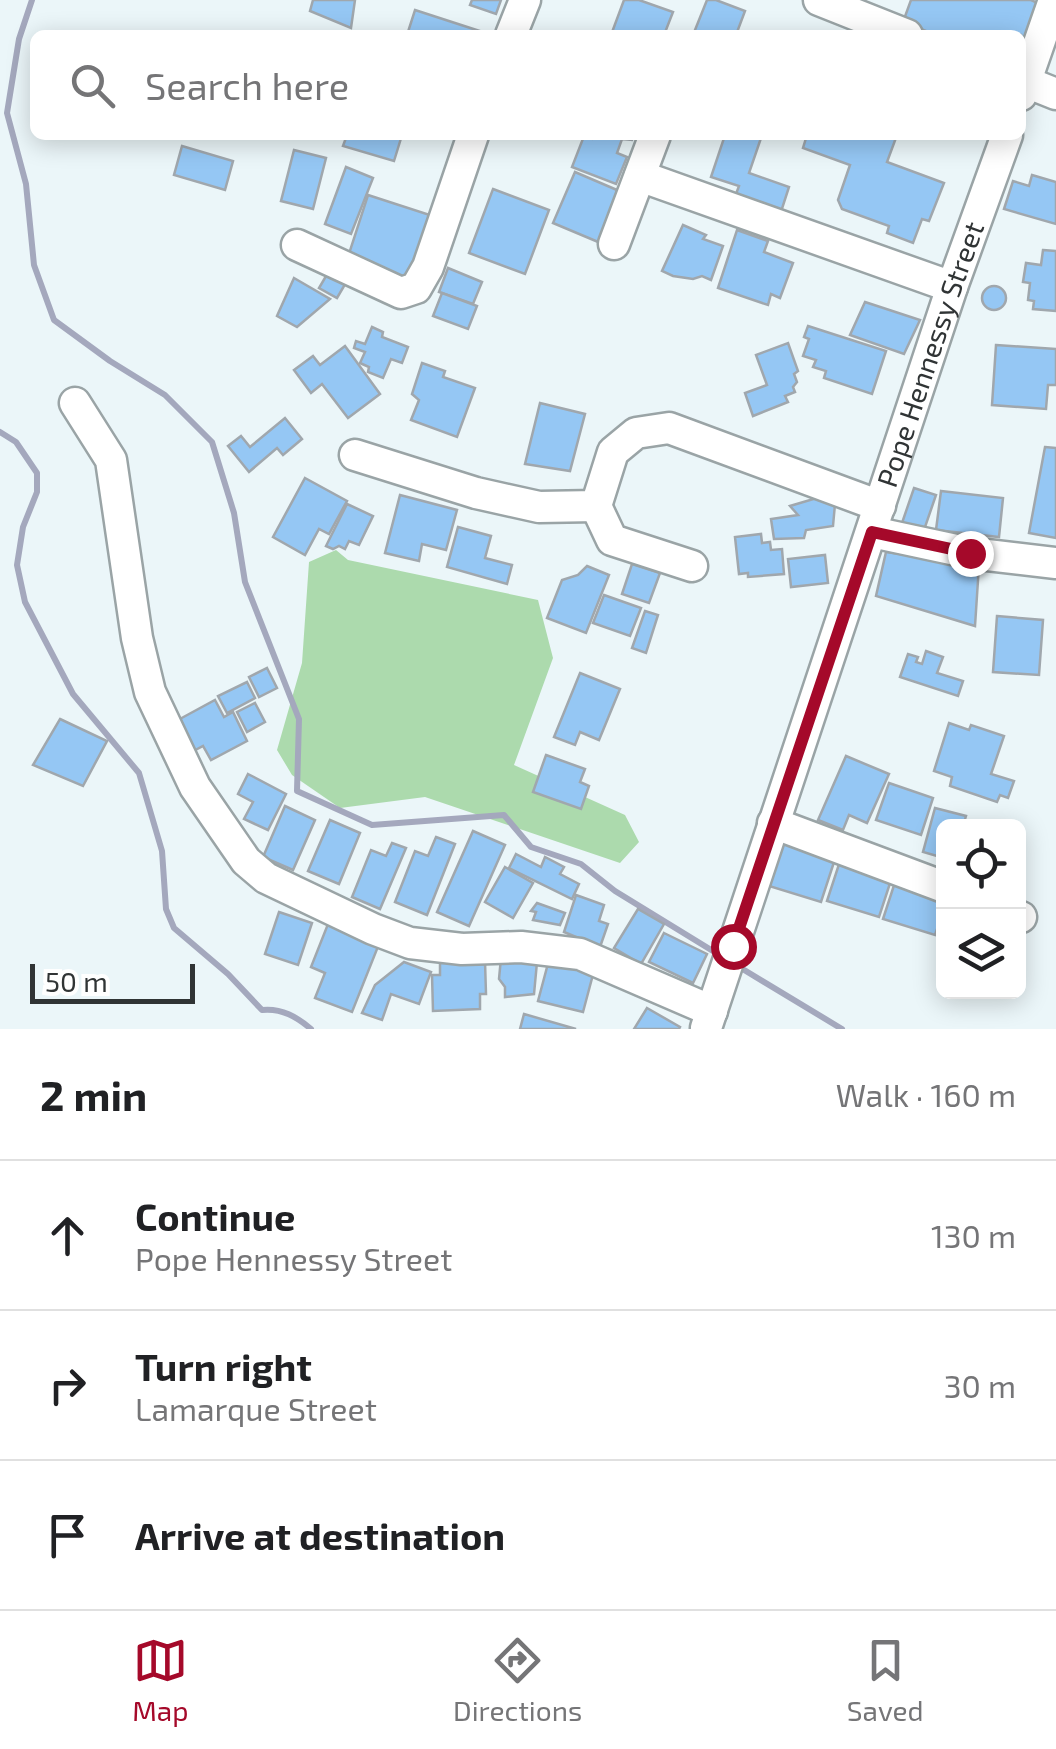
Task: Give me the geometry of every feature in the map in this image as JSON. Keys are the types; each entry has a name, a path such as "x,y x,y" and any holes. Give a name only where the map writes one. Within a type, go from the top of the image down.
{"street":[{"path":"513,30 525,0"},
{"path":"818,0 894,30"},
{"path":"1026,78 1054,0"},
{"path":"1026,87 1056,94"},
{"path":"297,245 401,293 416,288 428,267 472,140"},
{"path":"614,244 653,140"},
{"name":"Pope Hennessy Street","path":"709,1020 952,287 1005,140"},
{"path":"640,176 952,287"},
{"path":"75,403 111,460 134,621 150,692 196,787 246,861 266,878 373,929 410,942 580,954 709,1020"},
{"path":"692,566 612,540 596,506 613,452 636,433 669,428 876,519 970,553 1056,564"},
{"path":"354,454 539,507 596,506"},
{"path":"772,823 936,884"}],"green space":[{"path":"336,550 348,560 538,600 553,658 514,765 625,815 639,842 620,863 425,797 340,808 292,775 277,750 302,663 309,562"}],"building":[{"path":"313,0 355,0 351,28 310,11"},
{"path":"472,0 501,0 496,14 470,5"},
{"path":"624,0 639,0 673,12 666,30 613,30"},
{"path":"707,0 745,11 738,30 695,30"},
{"path":"911,0 1031,0 1040,4 1026,39 1026,30 923,30 903,22"},
{"path":"415,10 477,30 409,30"},
{"path":"345,140 400,140 394,161 343,146"},
{"path":"582,140 622,140 617,153 627,157 616,184 572,167"},
{"path":"723,140 760,140 749,173 789,187 779,218 733,202 739,186 711,177"},
{"path":"805,140 895,140 887,162 944,183 929,221 922,219 913,243 887,233 889,226 842,209 838,200 850,165 803,148"},
{"path":"182,146 233,161 225,190 174,175"},
{"path":"294,150 326,158 313,209 281,201"},
{"path":"346,167 373,178 351,234 325,224"},
{"path":"575,172 624,193 603,244 553,223"},
{"path":"1032,175 1056,182 1056,224 1004,209 1013,181 1029,186"},
{"path":"493,189 549,210 525,274 469,253"},
{"path":"368,195 436,217 415,282 347,260"},
{"path":"683,225 706,235 703,239 723,246 711,280 662,271"},
{"path":"737,230 768,241 764,252 793,263 780,298 771,294 768,305 718,288"},
{"path":"1043,250 1056,251 1056,311 1033,309 1034,301 1028,300 1030,283 1023,282 1026,263 1041,265"},
{"path":"448,268 482,282 473,304 439,292"},
{"path":"329,271 347,281 337,298 319,288"},
{"path":"294,278 330,299 297,327 277,316"},
{"path":"994,286 1003,289 1003,307 994,310 985,307 982,298 985,289"},
{"path":"442,293 477,306 468,329 433,316"},
{"path":"865,302 920,320 904,354 850,335"},
{"path":"808,326 886,351 872,394 824,378 826,371 813,367 816,360 803,356 809,339 804,337"},
{"path":"372,327 383,332 382,337 408,347 402,363 391,359 383,378 368,372 369,367 360,363 365,352 354,348 356,341 365,344"},
{"path":"788,343 798,371 794,374 795,392 785,396 788,402 753,416 745,393 767,385 756,355"},
{"path":"996,345 1056,349 1056,385 1048,385 1046,409 992,405"},
{"path":"345,346 380,394 348,418 322,384 311,393 294,370 313,356 320,365"},
{"path":"422,363 445,371 443,377 475,388 457,437 411,420 419,400 412,394"},
{"path":"540,403 585,414 570,471 525,464"},
{"path":"285,418 302,439 283,455 277,448 249,472 228,446 241,436 250,447"},
{"path":"1045,447 1056,448 1056,538 1029,533"},
{"path":"305,478 347,501 329,534 319,529 305,555 273,537"},
{"path":"914,488 936,495 924,530 902,523"},
{"path":"941,491 1003,498 999,537 936,530"},
{"path":"400,495 457,510 446,550 422,544 419,561 385,553"},
{"path":"820,497 835,504 833,526 806,530 804,538 774,539 771,519 798,515 790,506"},
{"path":"347,504 373,516 359,545 349,541 345,549 333,549 326,546"},
{"path":"458,527 491,536 485,558 512,565 507,584 447,567"},
{"path":"761,534 762,543 770,542 771,550 782,549 784,574 739,574 735,537"},
{"path":"886,552 979,565 975,626 876,596"},
{"path":"825,555 828,583 791,587 788,559"},
{"path":"632,564 660,573 649,603 622,594"},
{"path":"587,566 609,575 586,633 547,618 562,580 578,575"},
{"path":"604,595 641,608 630,636 593,623"},
{"path":"645,611 658,615 646,653 632,648"},
{"path":"997,616 1043,620 1039,675 993,672"},
{"path":"926,651 943,657 937,673 963,681 958,696 900,677 908,654 918,657 916,662 922,664"},
{"path":"267,668 277,688 259,697 249,677"},
{"path":"580,673 620,689 599,740 580,732 575,745 554,737"},
{"path":"247,682 255,698 227,713 218,696"},
{"path":"215,700 224,717 233,712 247,741 211,760 203,746 188,754 178,720"},
{"path":"255,703 265,722 247,732 237,712"},
{"path":"60,719 107,741 83,786 33,765"},
{"path":"949,723 969,730 971,725 1004,736 991,774 1014,781 1008,798 1000,795 997,802 950,786 952,777 934,771"},
{"path":"546,755 585,769 580,782 589,786 581,809 533,792"},
{"path":"846,756 889,774 867,823 849,815 843,830 818,820"},
{"path":"248,774 286,794 268,830 244,819 253,802 238,794"},
{"path":"889,783 933,798 921,835 876,820"},
{"path":"285,806 315,820 293,870 263,857"},
{"path":"935,808 966,816 936,819 936,856 923,852"},
{"path":"330,820 360,833 339,884 308,871"},
{"path":"473,831 505,845 469,926 437,912"},
{"path":"436,837 455,844 427,915 395,902 415,851 428,856"},
{"path":"392,843 406,848 380,909 352,897 371,850 386,856"},
{"path":"783,843 835,859 821,902 769,886"},
{"path":"516,854 541,867 545,857 564,867 560,874 579,884 572,899 509,868"},
{"path":"841,858 893,874 879,917 827,901"},
{"path":"505,867 533,883 513,918 485,902"},
{"path":"897,876 936,888 935,935 883,919"},
{"path":"576,895 604,905 599,921 608,924 600,947 564,932"},
{"path":"537,903 565,913 560,925 533,920 536,912 531,911"},
{"path":"638,909 664,924 641,964 614,948"},
{"path":"279,912 312,923 298,965 265,954"},
{"path":"328,924 379,944 352,1012 315,998 325,973 311,967"},
{"path":"664,933 707,954 693,983 649,962"},
{"path":"550,956 595,967 583,1012 538,1001"},
{"path":"501,958 537,962 534,994 505,997 505,987 499,979"},
{"path":"485,961 486,994 480,994 480,1009 433,1011 432,975 440,975 440,963"},
{"path":"404,962 431,972 419,1004 391,994 382,1020 362,1013 375,985"},
{"path":"647,1008 680,1027 679,1029 634,1029"},
{"path":"524,1014 576,1029 520,1029"}],"waterway":[{"path":"32,0 19,39 7,113 26,184 34,265 54,320 165,395 212,442 234,513 245,582 299,719 297,791 372,825 504,815 531,847 581,864 615,891 721,956"},
{"path":"0,432 16,442 37,473 37,492 23,527 17,565 25,602 73,694 139,773 162,851 166,909 174,928 228,974 262,1010 289,1014 311,1029"},
{"path":"736,965 842,1029"}],"route":[{"path":"733,946 872,532 970,553"}]}
